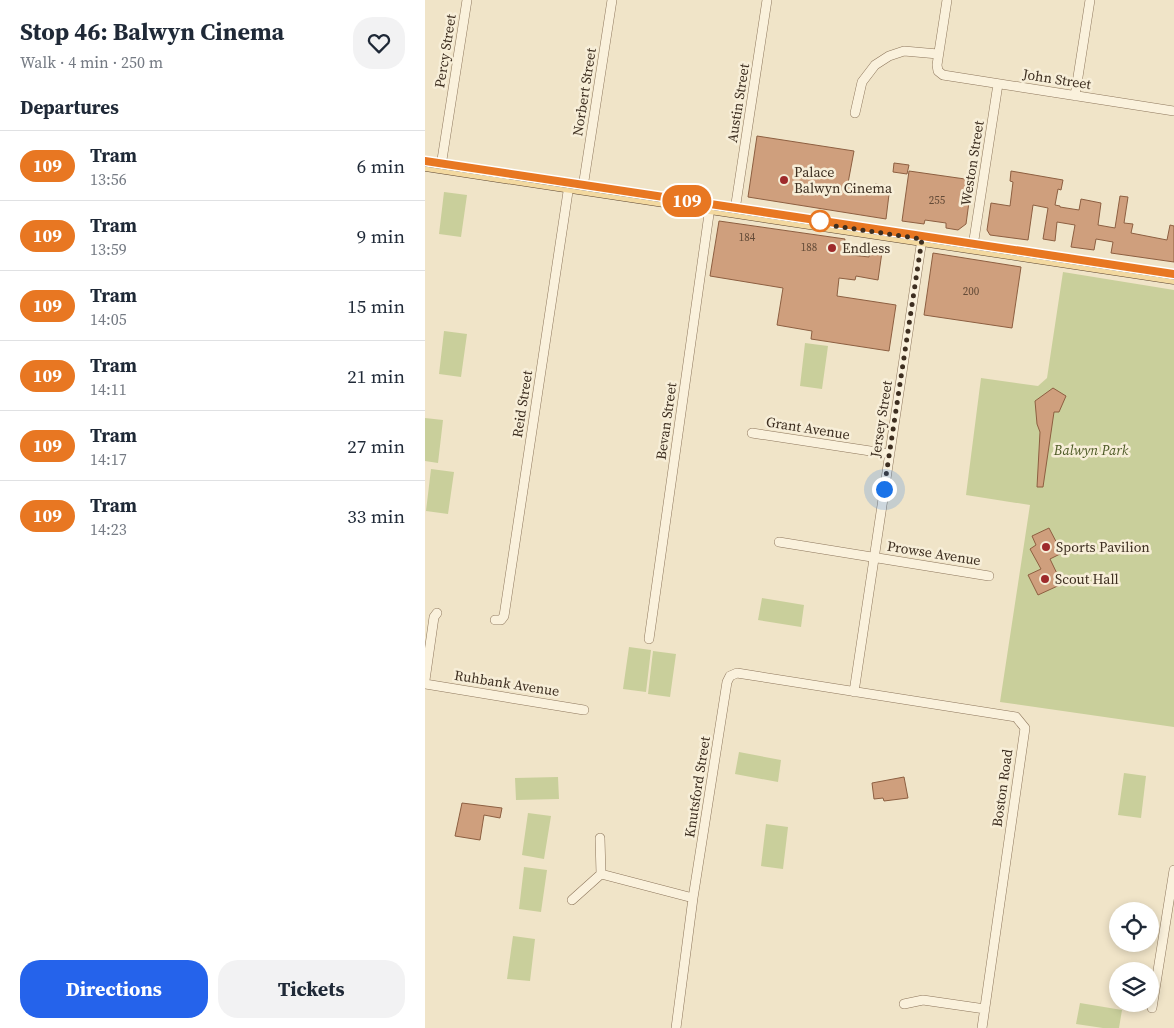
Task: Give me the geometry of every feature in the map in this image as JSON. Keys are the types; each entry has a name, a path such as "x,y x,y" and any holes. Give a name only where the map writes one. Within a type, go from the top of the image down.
{"main road":[{"path":"425,164 1174,277"}],"street":[{"name":"Percy Street","path":"441,166 467,0"},
{"name":"Norbert Street","path":"583,187 612,0"},
{"name":"Austin Street","path":"735,210 767,0"},
{"path":"855,113 862,82 875,65 889,56 904,51 938,54 947,0"},
{"path":"1075,96 1090,0"},
{"name":"John Street","path":"938,54 938,71 946,76 1174,111"},
{"name":"Weston Street","path":"973,246 999,84"},
{"name":"Reid Street","path":"495,620 501,620 504,616 569,185"},
{"name":"Bevan Street","path":"649,639 710,207"},
{"name":"Jersey Street","path":"854,692 922,239"},
{"name":"Grant Avenue","path":"752,433 890,454"},
{"name":"Prowse Avenue","path":"779,542 989,576"},
{"path":"425,680 434,617 437,613"},
{"name":"Knutsford Street","path":"676,1028 693,898 725,692 730,676 737,673 854,692"},
{"name":"Ruhbank Avenue","path":"425,684 584,710"},
{"name":"Boston Road","path":"854,692 1016,717 1025,728 982,1028"},
{"path":"572,900 601,874 600,838"},
{"path":"1159,965 1174,870"},
{"path":"601,874 693,898"},
{"path":"1163,941 1174,942"},
{"path":"905,1004 923,1000 985,1009"}],"green space":[{"path":"444,192 467,195 461,237 439,234"},
{"name":"Balwyn Park","path":"1063,272 1174,290 1174,727 1000,702 1030,505 966,495 981,378 1038,386 1047,378"},
{"path":"444,331 467,334 461,377 439,374"},
{"path":"805,343 828,346 822,389 800,386"},
{"path":"425,418 443,420 438,463 425,461"},
{"path":"431,469 454,472 448,514 426,511"},
{"path":"762,598 804,605 801,627 758,620"},
{"path":"629,647 651,650 646,692 623,689"},
{"path":"653,651 676,654 670,697 648,694"},
{"path":"739,752 781,760 778,782 735,774"},
{"path":"1124,773 1146,776 1141,818 1118,815"},
{"path":"558,777 559,799 516,800 515,778"},
{"path":"528,813 551,816 544,859 522,855"},
{"path":"766,824 788,827 783,869 761,866"},
{"path":"524,867 547,870 541,912 519,909"},
{"path":"513,936 535,939 530,981 507,979"},
{"path":"1080,1003 1109,1008 1109,1012 1122,1012 1119,1028 1076,1024"}],"building":[{"path":"757,136 854,151 848,183 874,189 875,184 890,186 886,219 748,197"},
{"path":"894,163 909,165 907,174 893,172"},
{"path":"909,171 972,180 966,224 958,230 946,228 946,223 925,220 924,224 902,221"},
{"path":"1011,171 1063,180 1061,190 1058,189 1055,205 1060,207 1079,210 1081,199 1101,203 1098,225 1115,228 1120,196 1128,197 1124,223 1133,224 1131,233 1167,240 1170,225 1174,226 1174,262 1111,253 1113,242 1096,239 1094,250 1071,247 1075,225 1057,222 1055,241 1043,239 1048,208 1033,205 1028,240 990,235 987,230 991,203 1010,206 1013,182 1010,181"},
{"path":"719,221 845,239 843,254 869,257 870,251 882,252 878,280 856,276 855,280 839,278 837,296 896,305 889,351 811,339 812,331 777,325 783,288 710,276"},
{"path":"933,253 1021,267 1012,328 924,315"},
{"path":"1053,388 1066,396 1059,412 1054,412 1043,487 1037,487 1040,432 1037,424 1035,401"},
{"path":"1049,528 1062,553 1050,559 1062,584 1038,595 1028,575 1041,569 1030,549 1036,545 1032,536"},
{"path":"904,777 908,798 884,801 883,798 874,799 872,783"},
{"path":"462,803 502,808 500,818 484,815 480,840 455,836"}],"tram line":[{"name":"109","path":"425,161 1174,274"},
{"path":"425,166 1174,279"}],"place":[{"name":"Palace Balwyn Cinema","path":"784,180"},
{"name":"Endless","path":"832,248"},
{"name":"Sports Pavilion","path":"1046,547"},
{"name":"Scout Hall","path":"1045,579"}],"route":[{"path":"820,221 822,224 922,239 884,489"}]}
